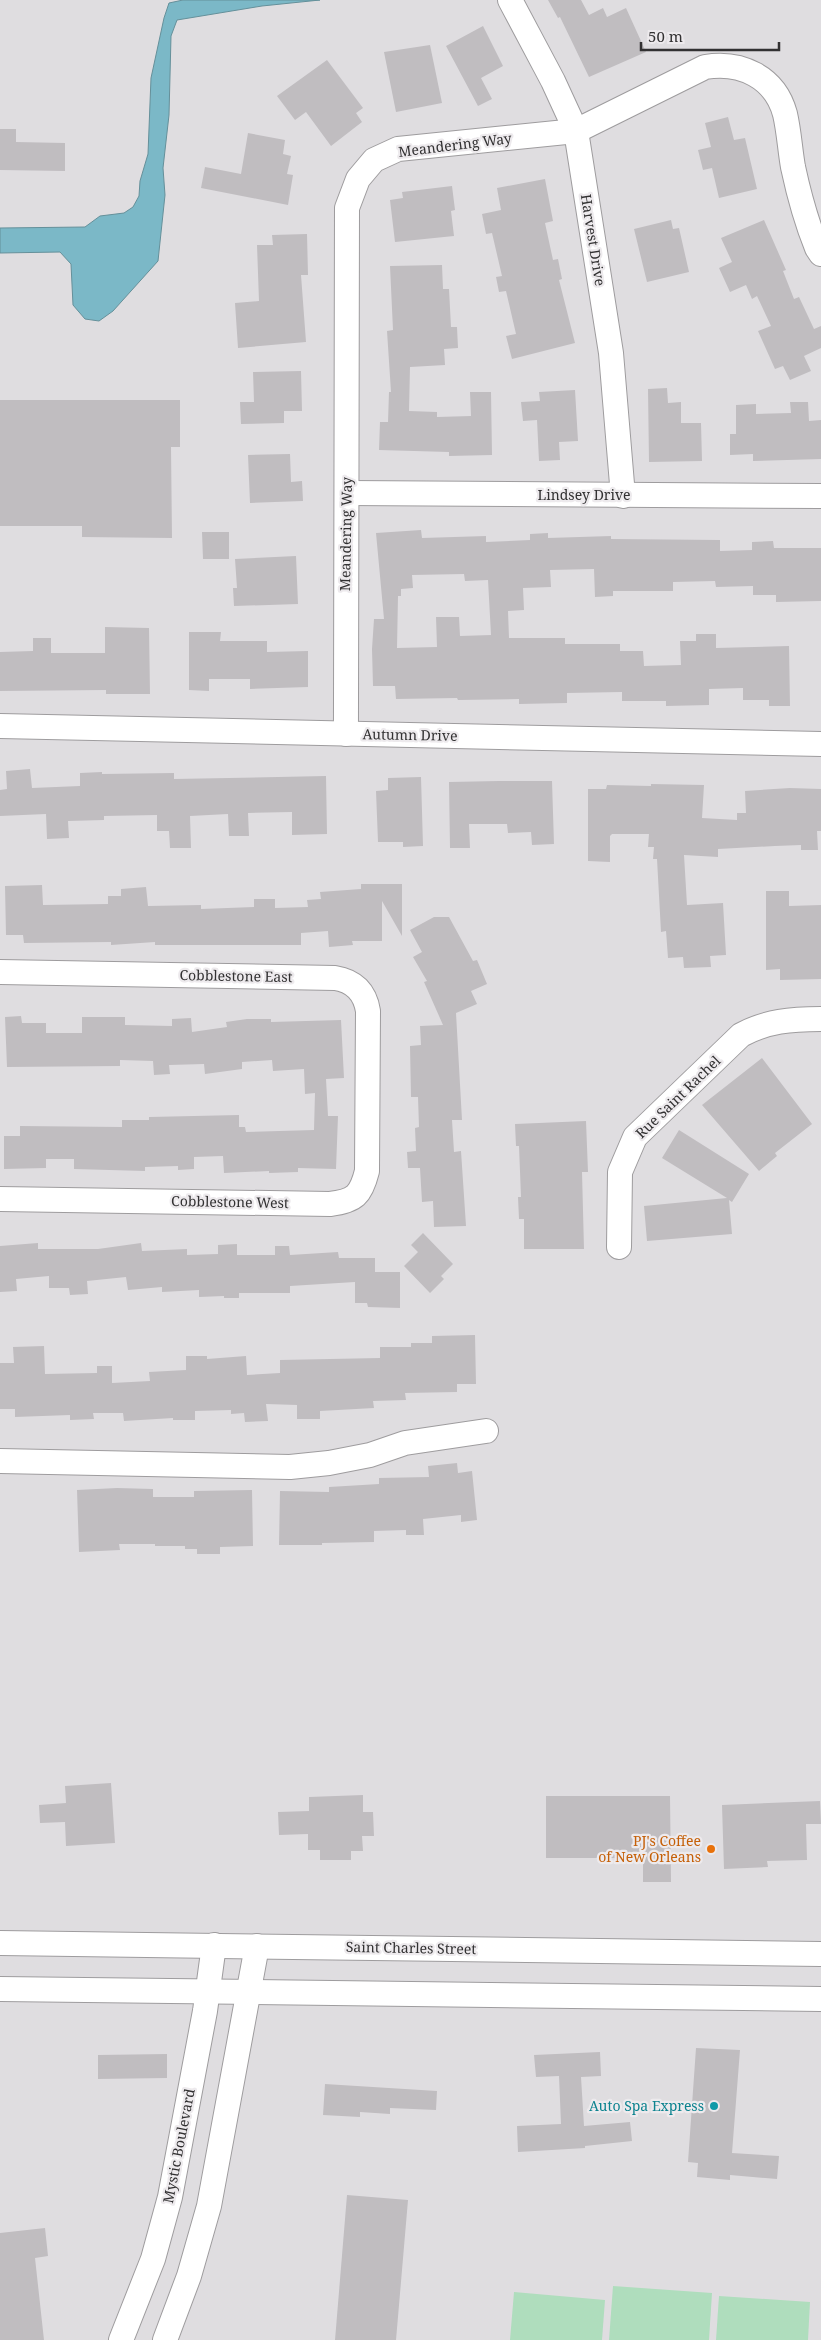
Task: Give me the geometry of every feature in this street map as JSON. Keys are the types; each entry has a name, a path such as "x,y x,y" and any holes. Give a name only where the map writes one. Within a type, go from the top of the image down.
{"street":[{"name":"Harvest Drive","path":"510,0 553,81 576,131 611,353 623,496"},
{"name":"Meandering Way","path":"346,734 344,574 347,493 347,208 358,179 374,160 398,150 576,131 705,67 721,64 738,66 756,74 768,83 779,99 785,114 801,203 814,241 821,254"},
{"name":"Lindsey Drive","path":"347,493 821,496"},
{"name":"Autumn Drive","path":"0,726 821,744"},
{"name":"Cobblestone East","path":"0,972 345,979 355,985 366,1002 367,1096"},
{"name":"Rue Saint Rachel","path":"619,1247 620,1172 634,1137 741,1036 760,1025 783,1020 821,1019"},
{"name":"Cobblestone West","path":"0,1199 330,1204 346,1202 355,1197 363,1187 367,1171 367,1096"},
{"path":"0,1461 290,1467 329,1463 370,1455 405,1443 486,1431"},
{"name":"Saint Charles Street","path":"0,1943 821,1954"},
{"name":"Mystic Boulevard","path":"122,2340 152,2259 170,2198 208,1992 214,1945"},
{"path":"165,2340 189,2276 209,2206 257,1946"},
{"path":"0,1989 821,1999"}],"green space":[{"path":"613,2286 712,2293 709,2340 609,2340"},
{"path":"514,2292 605,2300 602,2340 510,2340"},
{"path":"719,2296 810,2302 808,2340 716,2340"}],"water":[{"path":"183,0 320,0 262,6 177,20 171,36 169,115 163,168 165,195 158,261 113,311 99,321 85,319 73,305 71,264 60,252 0,253 0,228 85,227 100,216 124,213 133,207 139,196 140,181 148,154 151,78 164,18 169,3"}],"building":[{"path":"548,0 581,0 589,15 603,8 607,17 626,8 646,52 589,77 560,17 558,18"},
{"path":"483,26 503,66 481,78 492,99 478,106 446,46"},
{"path":"430,45 442,103 396,112 384,52"},
{"path":"327,60 363,108 356,113 362,122 331,146 306,112 295,120 277,96"},
{"path":"728,117 734,140 745,138 757,189 719,198 712,168 703,170 698,150 711,147 705,123"},
{"path":"0,129 16,129 16,142 65,143 65,171 0,170"},
{"path":"248,133 285,140 283,154 291,156 287,174 293,175 288,205 201,188 205,167 241,174"},
{"path":"545,179 553,221 545,223 553,260 558,259 562,279 559,280 575,343 512,359 506,336 516,334 506,291 499,292 496,277 502,276 492,233 486,234 482,214 501,210 497,188"},
{"path":"452,186 455,210 451,211 454,236 395,242 390,200 403,198 402,192"},
{"path":"671,220 673,229 679,228 689,272 647,282 634,229"},
{"path":"764,220 786,270 783,271 794,299 799,297 814,329 821,326 821,348 804,356 811,371 790,380 783,366 775,369 758,331 771,326 757,296 752,299 746,285 730,292 719,268 732,262 721,238"},
{"path":"307,234 308,275 301,275 306,342 238,348 235,303 259,301 257,245 273,245 272,235"},
{"path":"442,265 443,289 449,289 451,327 457,327 458,348 444,349 445,365 410,367 409,411 437,412 437,417 471,416 470,392 491,392 492,455 449,456 449,452 379,450 380,422 388,422 389,392 391,392 387,331 393,330 390,266"},
{"path":"301,371 302,411 284,411 284,423 241,424 240,402 254,402 253,372"},
{"path":"667,388 668,403 681,402 681,423 701,423 702,461 649,462 648,389"},
{"path":"575,390 578,441 559,442 560,460 539,461 537,420 523,421 521,402 540,401 539,392"},
{"path":"0,400 180,400 180,447 171,447 172,538 82,537 82,526 0,526"},
{"path":"790,402 808,402 809,421 821,420 821,459 753,461 753,454 730,455 730,434 736,434 736,405 756,404 756,414 791,413"},
{"path":"290,454 291,482 302,481 303,501 250,503 248,455"},
{"path":"421,530 422,538 486,536 486,542 530,540 530,534 548,533 548,538 611,536 611,539 720,540 720,551 752,550 752,542 773,541 774,548 821,548 821,601 776,602 776,595 753,595 753,586 716,587 715,581 673,582 673,591 613,591 613,596 595,597 594,569 550,570 551,587 523,588 524,610 508,611 509,638 565,638 565,644 620,644 620,651 643,651 644,666 681,665 680,641 696,641 696,634 716,634 716,648 789,646 790,706 769,706 769,700 743,700 743,688 709,689 709,705 666,706 666,701 622,701 622,692 567,693 567,703 519,704 519,699 396,699 395,686 373,686 372,649 374,619 384,619 376,533","holes":["464,574 465,581 488,580 491,635 460,636 459,617 436,617 437,647 397,648 398,596 401,596 401,589 413,588 412,575"]},
{"path":"202,532 229,532 229,559 203,559"},
{"path":"296,556 298,604 234,606 233,588 237,588 235,559"},
{"path":"105,627 149,628 150,694 106,694 106,690 0,691 0,652 33,651 33,638 51,638 51,653 105,653"},
{"path":"189,632 221,632 220,641 267,641 267,652 308,651 308,687 250,689 250,679 209,679 209,691 189,690"},
{"path":"30,769 32,788 80,786 80,773 102,772 102,774 174,773 174,779 326,776 327,834 292,835 292,812 248,813 249,836 229,836 228,814 190,816 191,848 170,848 169,831 157,831 157,815 104,816 104,820 68,821 69,838 47,839 46,814 0,816 0,790 7,789 6,771"},
{"path":"421,777 423,846 403,847 403,842 378,842 376,791 388,790 388,778"},
{"path":"552,781 554,844 532,845 531,832 508,833 507,824 469,824 470,848 450,848 449,782"},
{"path":"651,784 704,785 702,818 737,820 737,813 746,813 745,791 790,788 821,789 821,831 817,831 818,850 801,850 801,845 718,849 718,857 684,855 687,905 723,903 726,955 710,956 711,967 684,968 683,957 668,958 666,931 661,932 657,859 653,859 654,847 648,847 649,834 612,834 610,836 610,862 588,861 588,789 606,789 607,785 651,786"},
{"path":"361,884 402,884 402,936 382,901 382,941 352,941 353,945 329,947 328,931 301,933 301,945 155,945 155,942 111,945 111,942 24,943 23,935 6,935 5,886 42,885 43,905 108,904 108,896 121,896 121,889 146,887 148,906 201,905 201,909 254,907 254,899 275,899 275,908 308,907 307,900 321,899 320,892 361,889"},
{"path":"766,891 789,891 789,906 821,905 821,979 780,980 780,969 766,970"},
{"path":"434,917 449,917 473,961 477,960 487,984 471,991 477,1004 456,1013 462,1120 452,1120 454,1152 461,1151 466,1226 434,1227 433,1201 422,1202 420,1168 408,1168 407,1152 416,1151 415,1128 419,1127 418,1097 411,1097 410,1046 421,1045 420,1026 443,1025 424,982 427,981 413,957 422,952 410,930"},
{"path":"21,1016 22,1023 46,1023 46,1033 82,1033 82,1017 125,1017 125,1025 172,1026 172,1019 191,1018 192,1032 227,1027 226,1022 247,1019 271,1019 271,1022 341,1020 344,1078 326,1079 328,1116 338,1116 336,1169 298,1168 298,1172 224,1173 223,1156 194,1157 194,1169 178,1170 178,1166 145,1167 145,1171 74,1169 74,1159 46,1159 46,1168 4,1169 4,1136 20,1136 20,1126 122,1127 122,1120 149,1120 149,1117 239,1115 239,1127 245,1127 246,1132 314,1130 315,1093 305,1094 304,1069 273,1071 272,1060 242,1062 242,1069 205,1074 204,1064 169,1065 170,1074 154,1075 153,1061 120,1060 120,1066 7,1067 5,1017"},
{"path":"762,1058 812,1124 775,1153 777,1156 759,1171 702,1105"},
{"path":"586,1121 588,1172 582,1172 584,1249 524,1249 524,1219 519,1219 518,1197 521,1197 519,1146 516,1146 515,1124"},
{"path":"679,1130 749,1174 732,1202 729,1200 732,1234 647,1241 644,1206 727,1198 662,1158"},
{"path":"423,1233 453,1264 441,1276 444,1279 430,1293 404,1266 418,1252 411,1245"},
{"path":"38,1243 38,1249 98,1249 141,1243 142,1251 187,1249 187,1255 218,1254 218,1245 237,1244 237,1255 275,1255 275,1246 289,1246 290,1255 338,1252 339,1258 375,1258 375,1272 400,1272 400,1308 368,1307 367,1303 355,1303 355,1282 290,1286 290,1293 239,1293 239,1298 224,1298 224,1296 199,1297 199,1290 162,1292 162,1287 128,1290 126,1277 87,1281 88,1294 70,1295 69,1288 49,1288 49,1276 16,1279 17,1291 0,1292 0,1246"},
{"path":"475,1335 476,1384 457,1384 457,1392 405,1393 406,1400 373,1401 374,1408 320,1411 320,1419 297,1419 297,1405 266,1404 268,1421 245,1422 244,1413 231,1414 231,1410 195,1411 195,1420 173,1420 173,1418 124,1421 123,1413 93,1413 94,1419 70,1420 70,1415 15,1417 15,1409 0,1409 0,1363 14,1363 13,1347 44,1346 45,1374 97,1373 97,1366 112,1366 112,1383 150,1381 149,1372 186,1370 186,1356 207,1356 207,1359 246,1356 247,1375 280,1373 280,1360 380,1358 380,1347 411,1347 411,1343 432,1343 432,1336"},
{"path":"457,1463 458,1473 472,1471 477,1520 461,1522 461,1515 423,1519 424,1535 406,1535 406,1530 374,1531 374,1542 279,1545 280,1491 329,1492 329,1487 379,1484 379,1478 429,1477 428,1466"},
{"path":"153,1489 153,1497 194,1497 194,1491 252,1490 253,1546 220,1547 220,1554 197,1554 197,1549 185,1549 185,1546 155,1546 155,1544 119,1544 120,1550 79,1552 77,1490"},
{"path":"111,1783 115,1843 66,1846 65,1822 40,1823 39,1805 66,1803 65,1786"},
{"path":"363,1795 363,1812 373,1812 374,1836 362,1836 363,1851 351,1851 351,1860 320,1860 320,1850 308,1850 308,1834 279,1835 278,1812 309,1811 309,1797"},
{"path":"546,1796 670,1796 671,1882 643,1882 643,1858 546,1858"},
{"path":"820,1801 821,1824 806,1824 807,1860 767,1861 768,1867 724,1869 722,1805"},
{"name":"Auto Spa Express","path":"696,2048 740,2050 732,2153 779,2156 777,2179 730,2175 730,2180 697,2177 698,2163 688,2162"},
{"path":"600,2052 601,2076 581,2077 584,2126 630,2122 632,2141 585,2146 585,2148 518,2152 517,2126 561,2124 559,2076 536,2077 534,2055"},
{"path":"167,2054 167,2078 98,2079 98,2055"},
{"path":"325,2084 437,2091 436,2110 390,2108 390,2114 360,2112 360,2117 323,2115"},
{"path":"347,2195 408,2200 396,2340 335,2340"},
{"path":"45,2228 48,2256 35,2258 44,2340 0,2340 0,2233"}],"place":[{"name":"PJ's Coffee of New Orleans","path":"711,1849"},
{"name":"Auto Spa Express","path":"714,2106"}]}
